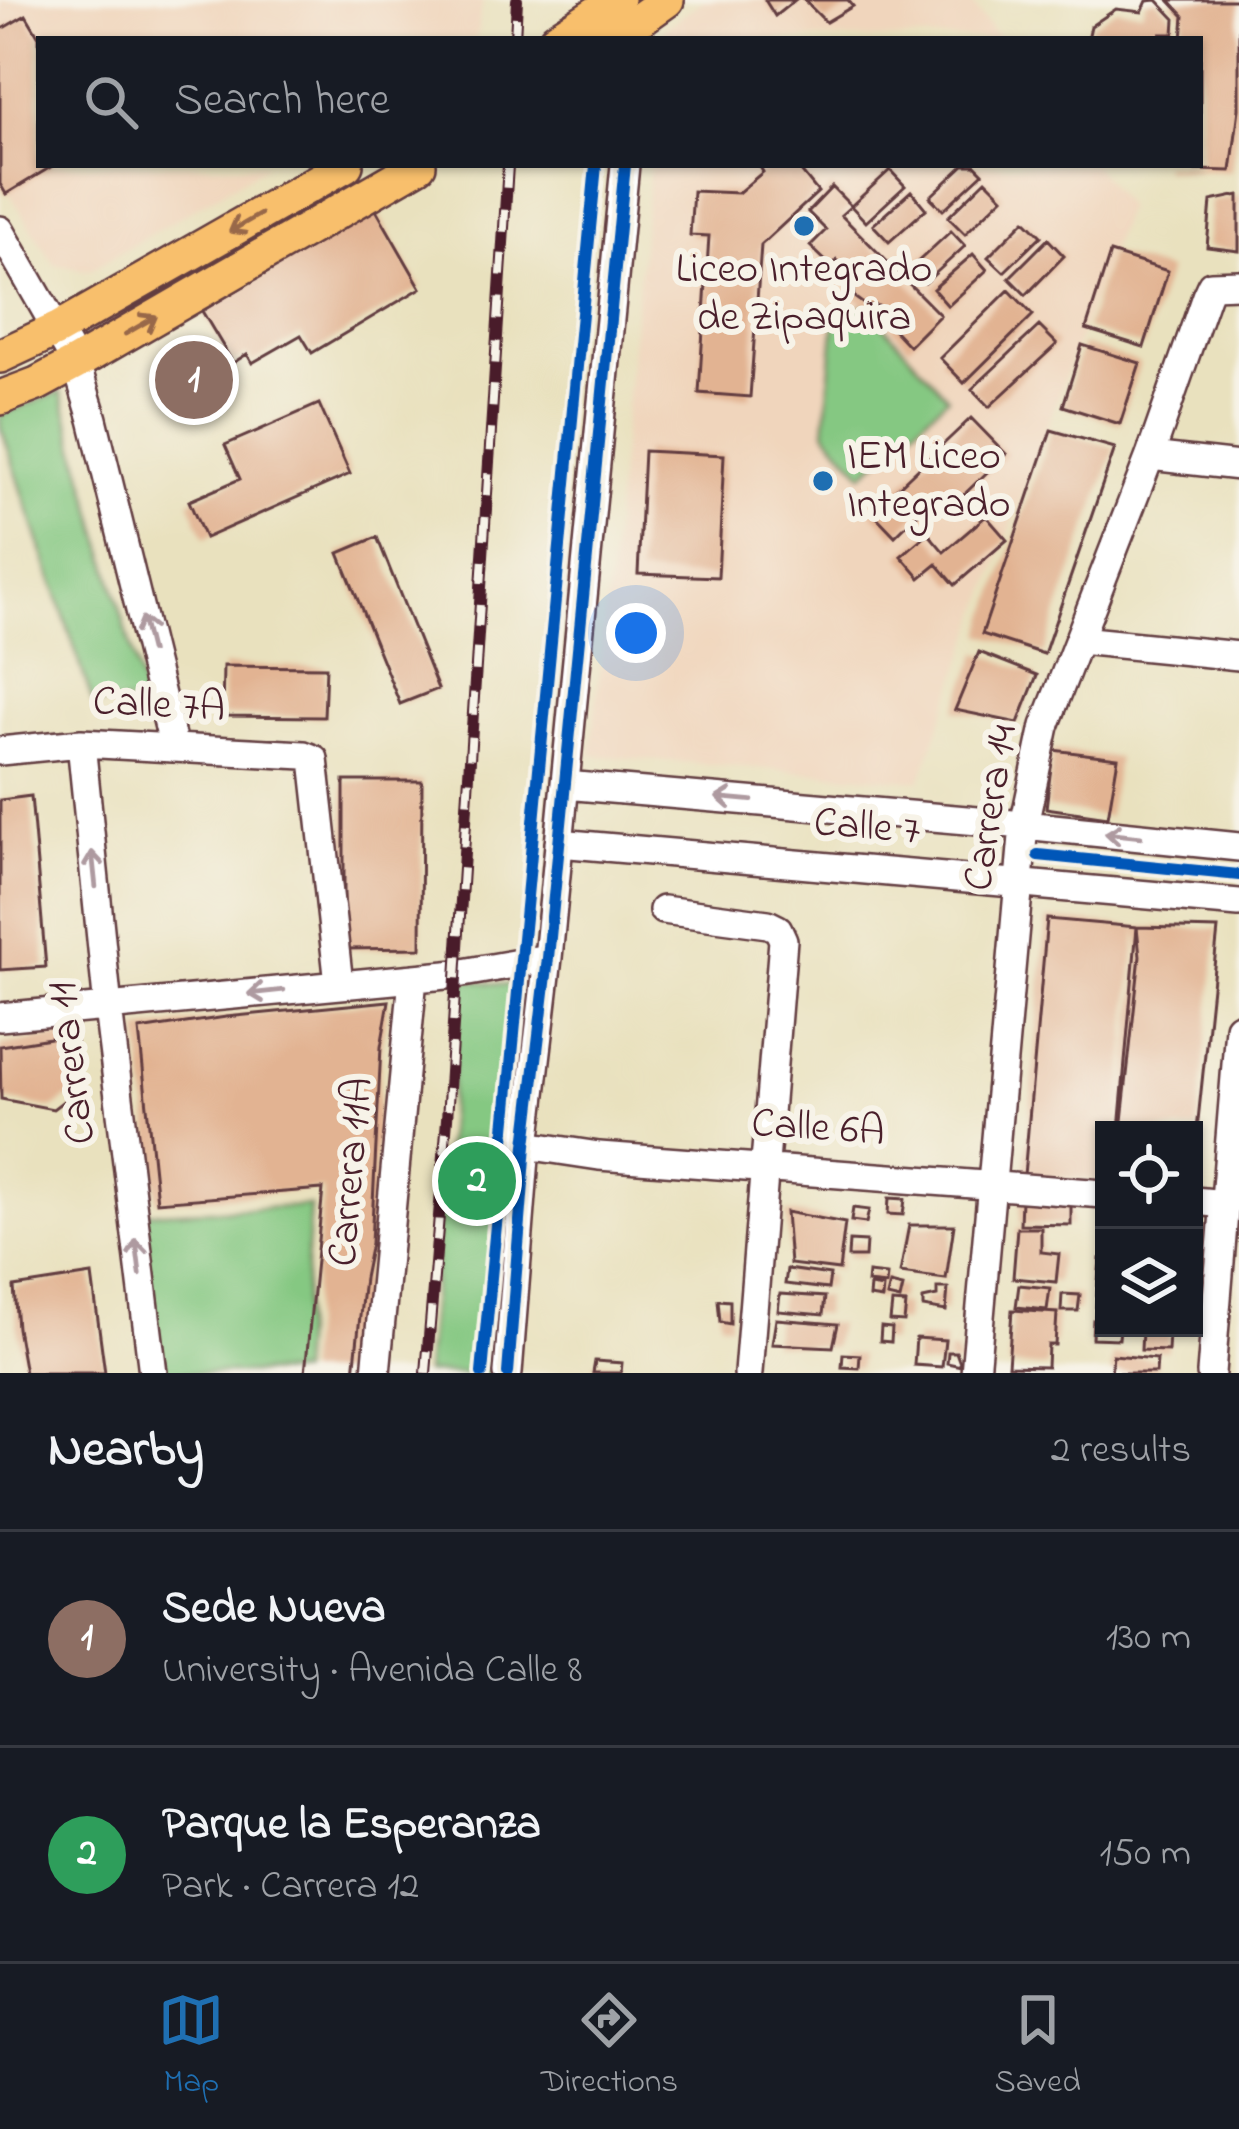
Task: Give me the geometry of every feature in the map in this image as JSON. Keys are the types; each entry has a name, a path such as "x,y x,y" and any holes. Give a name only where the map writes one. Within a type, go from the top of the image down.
{"main road":[{"path":"566,36 636,16"},
{"path":"0,356 58,329 341,168"},
{"path":"0,398 76,363 414,168"}],"street":[{"path":"508,1373 526,1145 626,168"},
{"path":"0,230 76,363 174,748"},
{"name":"Carrera 14","path":"975,1373 1024,825 1045,726 1150,456 1225,284"},
{"path":"1150,456 1239,466"},
{"path":"1079,640 1239,656"},
{"name":"Calle 7A","path":"0,751 81,743 314,759 339,984"},
{"name":"Carrera 11","path":"81,743 153,1373"},
{"path":"565,784 1239,847"},
{"name":"Calle 7","path":"559,843 1239,903"},
{"path":"663,910 768,924 778,929 783,940 748,1373"},
{"path":"0,1017 457,974 548,958"},
{"name":"Carrera 11A","path":"376,1373 412,978"},
{"path":"1211,1373 1239,1028"},
{"name":"Calle 6A","path":"526,1145 599,1156 1095,1193"},
{"path":"1203,1203 1225,1204"}],"shaded area":[{"path":"0,0 483,0 477,36 36,36 36,168 262,168 89,271 54,264 0,178"},
{"path":"704,0 765,0 775,15 795,0 804,0 826,22 852,6 848,0 969,0 997,36 663,36 664,29"},
{"name":"IEM Liceo Integrado","path":"650,168 1096,168 1126,207 920,781 591,755"}],"green space":[{"path":"865,305 948,397 863,474 825,431 835,319"},
{"path":"61,392 146,703 93,703 0,424 0,415"},
{"path":"461,979 528,988 493,1373 425,1373"},
{"path":"310,1206 299,1373 157,1373 139,1213"}],"building":[{"path":"765,0 795,0 775,16"},
{"path":"804,0 848,0 853,6 826,22"},
{"path":"1157,0 1175,19 1174,34 1089,36 1091,26 1116,9 1142,12 1147,1"},
{"path":"1169,0 1239,0 1239,109 1231,171 1164,169 1203,168 1203,36 1182,36 1184,16"},
{"path":"26,15 38,36 36,168 49,168 6,194 0,184 0,30"},
{"path":"761,168 798,168 818,192 761,245 750,397 699,393 709,236 690,235 693,191 738,193 763,172"},
{"path":"961,168 978,168 983,173 943,210 930,197"},
{"path":"890,170 905,186 866,222 851,206"},
{"path":"986,180 1003,197 965,234 948,217"},
{"path":"832,187 851,206 841,215 940,315 909,346 878,306 865,305 854,297 852,275 837,260 831,266 810,246 826,230 808,212"},
{"path":"911,191 926,209 889,242 873,225"},
{"path":"1239,195 1239,251 1207,247 1211,201"},
{"path":"375,208 421,288 312,353 301,335 252,363 247,354 233,363 202,311"},
{"path":"1025,220 1041,236 1004,272 988,257"},
{"path":"951,231 965,246 925,283 911,268"},
{"path":"1048,239 1064,256 1026,295 1009,278"},
{"path":"1110,253 1168,271 1144,347 1086,329"},
{"path":"973,254 987,270 948,306 933,289"},
{"path":"1009,290 1033,315 964,383 940,358"},
{"path":"1039,326 1057,344 989,407 972,389"},
{"path":"1082,345 1140,363 1120,424 1063,406"},
{"path":"319,404 350,474 205,538 189,501 240,479 225,445"},
{"path":"971,418 1006,454 951,507 938,494 895,536 872,512"},
{"path":"1051,430 1115,448 1044,654 982,634"},
{"path":"644,451 724,455 718,577 638,574"},
{"path":"986,516 1007,540 955,585 937,564 920,578 901,556 928,533 944,552"},
{"path":"377,537 438,689 400,704 339,553"},
{"path":"979,652 1037,675 1018,723 955,710"},
{"path":"223,666 326,667 324,717 222,716"},
{"path":"1053,750 1118,758 1108,817 1046,808"},
{"path":"344,781 422,781 421,948 344,949"},
{"path":"31,796 46,967 0,970 0,800"},
{"path":"1047,919 1137,927 1120,1121 1095,1121 1095,1180 1024,1175"},
{"path":"1137,927 1218,929 1198,1121 1122,1121 1140,956"},
{"path":"389,1001 381,1047 371,1243 354,1373 305,1373 323,1189 157,1202 139,1030"},
{"path":"75,1034 83,1086 53,1109 1,1099 0,1046"},
{"path":"889,1198 905,1199 903,1215 888,1214"},
{"path":"1021,1200 1071,1201 1071,1225 1020,1224"},
{"path":"853,1208 869,1210 866,1223 851,1221"},
{"path":"786,1212 845,1223 839,1270 790,1264"},
{"path":"909,1225 954,1225 946,1279 900,1273"},
{"path":"1017,1228 1041,1228 1041,1252 1059,1254 1056,1282 1013,1278"},
{"path":"849,1241 866,1242 865,1257 848,1257"},
{"path":"787,1269 830,1275 828,1289 785,1284"},
{"path":"868,1273 887,1275 886,1285 867,1283"},
{"path":"92,1275 105,1373 25,1373 14,1287"},
{"path":"890,1284 903,1287 900,1300 887,1297"},
{"path":"1019,1285 1050,1288 1047,1310 1016,1307"},
{"path":"870,1286 883,1288 882,1299 869,1297"},
{"path":"937,1288 948,1288 946,1311 923,1307 923,1299 937,1296"},
{"path":"780,1294 825,1297 823,1315 778,1311"},
{"path":"1062,1294 1080,1295 1078,1311 1061,1311"},
{"path":"718,1300 730,1301 730,1324 720,1322"},
{"path":"892,1303 906,1304 904,1322 890,1321"},
{"path":"1012,1310 1057,1313 1055,1345 1048,1345 1047,1367 1008,1366"},
{"path":"776,1319 838,1324 833,1347 772,1344"},
{"path":"881,1327 892,1328 891,1342 880,1341"},
{"path":"1142,1337 1169,1337 1168,1351 1141,1350"},
{"path":"916,1338 945,1340 942,1367 914,1365"},
{"path":"948,1352 956,1352 961,1366 947,1363"},
{"path":"843,1354 860,1355 859,1368 842,1367"},
{"path":"1113,1355 1157,1359 1156,1373 1111,1373"},
{"path":"595,1361 622,1363 621,1373 593,1373"}],"railway":[{"path":"515,36 517,0"},
{"path":"426,1373 447,1119 508,168"}],"cycle path":[{"path":"482,1373 596,168"},
{"path":"508,1373 526,1145 625,168"},
{"path":"1038,855 1239,875"}],"place":[{"name":"Liceo Integrado de Zipaquira","path":"804,226"},
{"name":"Sede Nueva","path":"194,380"},
{"name":"IEM Liceo Integrado","path":"823,481"},
{"name":"Parque la Esperanza","path":"477,1181"}]}
